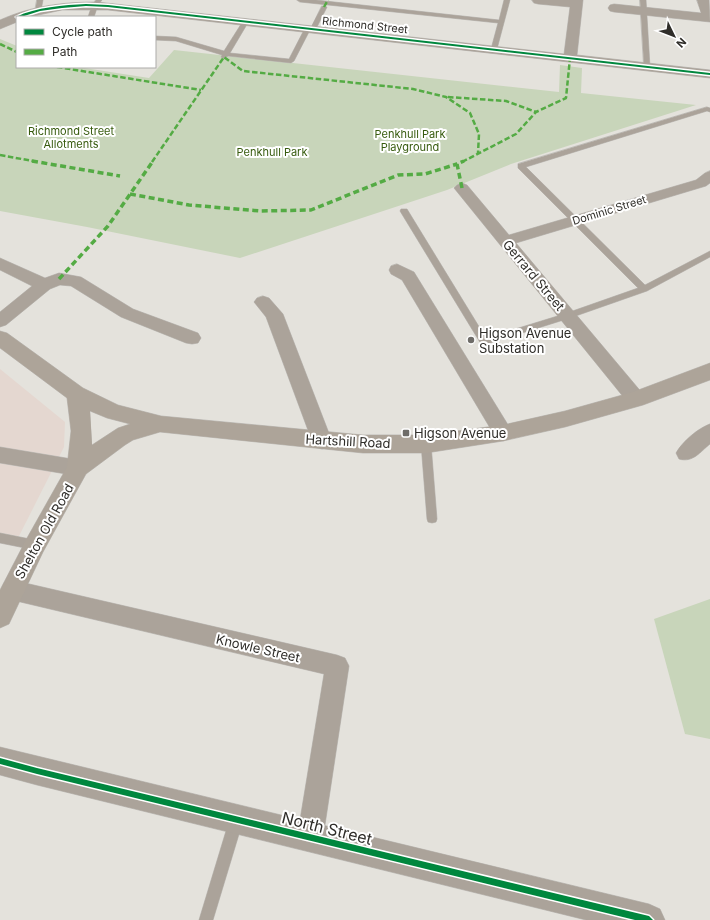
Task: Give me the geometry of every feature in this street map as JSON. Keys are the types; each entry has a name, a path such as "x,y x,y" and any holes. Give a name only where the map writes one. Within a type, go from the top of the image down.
{"main road":[{"name":"Hartshill Road","path":"0,338 76,394 92,403 114,412 161,424 363,444 426,444 503,433 566,419 636,399 710,371"},
{"name":"Shelton Old Road","path":"76,394 82,415 78,468"},
{"name":"Shelton Old Road","path":"0,616 35,545 78,468 99,451 126,434 161,424"}],"street":[{"path":"538,0 577,2 570,58"},
{"path":"703,0 710,18"},
{"name":"Richmond Street","path":"19,16 39,5 97,2 311,29 710,74"},
{"path":"614,8 644,6 710,18"},
{"name":"Richmond Street","path":"0,25 16,17"},
{"name":"Dominic Street","path":"506,241 701,183 710,176"},
{"name":"Gerrard Street","path":"462,188 636,399"},
{"path":"0,263 44,285"},
{"path":"398,270 408,276 503,433"},
{"path":"0,321 44,285 59,279 75,280 127,313 192,338"},
{"path":"263,302 274,314 322,441"},
{"path":"148,321 160,308"},
{"path":"686,453 710,432"},
{"path":"0,454 78,468"},
{"name":"Knowle Street","path":"12,590 337,666 310,838"},
{"name":"North Street","path":"0,761 649,920"}],"lane":[{"path":"300,0 501,22"},
{"path":"494,50 507,0"},
{"path":"91,16 97,2"},
{"path":"644,6 647,67"},
{"path":"156,38 176,39 225,55 291,61 324,7"},
{"path":"225,55 246,21"},
{"path":"644,289 521,166 707,109 710,110"},
{"path":"404,211 484,342 567,316 644,289 710,254"},
{"path":"426,444 432,519"},
{"path":"0,538 35,545"},
{"path":"206,920 236,820"}],"shaded area":[{"path":"0,369 65,422 64,447 16,542 0,539"}],"green space":[{"name":"Penkhull Park","path":"0,39 16,46 16,68 84,68 149,78 174,50 559,92 560,65 582,68 581,93 696,105 511,164 447,190 240,258 0,211"},
{"path":"710,599 710,739 685,734 654,619"}],"marked path":[{"path":"324,7 328,0"},
{"path":"0,44 16,52"},
{"path":"59,279 108,226 224,57 243,71 413,89 446,97 470,113 479,134 478,153"},
{"path":"462,188 457,164 516,134 536,112 566,98 570,58"},
{"path":"63,68 201,90"},
{"path":"448,97 506,101 536,112"},
{"path":"0,155 120,176"},
{"path":"130,194 189,205 260,211 311,210 398,175 425,174 457,164"}],"cycle path":[{"path":"20,16 51,8 86,5 108,6 710,74"},
{"path":"0,761 649,920"}],"place":[{"name":"Higson Avenue Substation","path":"471,340"},
{"name":"Higson Avenue","path":"406,433"}],"park label":[{"name":"Richmond Street Allotments","path":"71,137"},
{"name":"Penkhull Park Playground","path":"410,140"}]}
